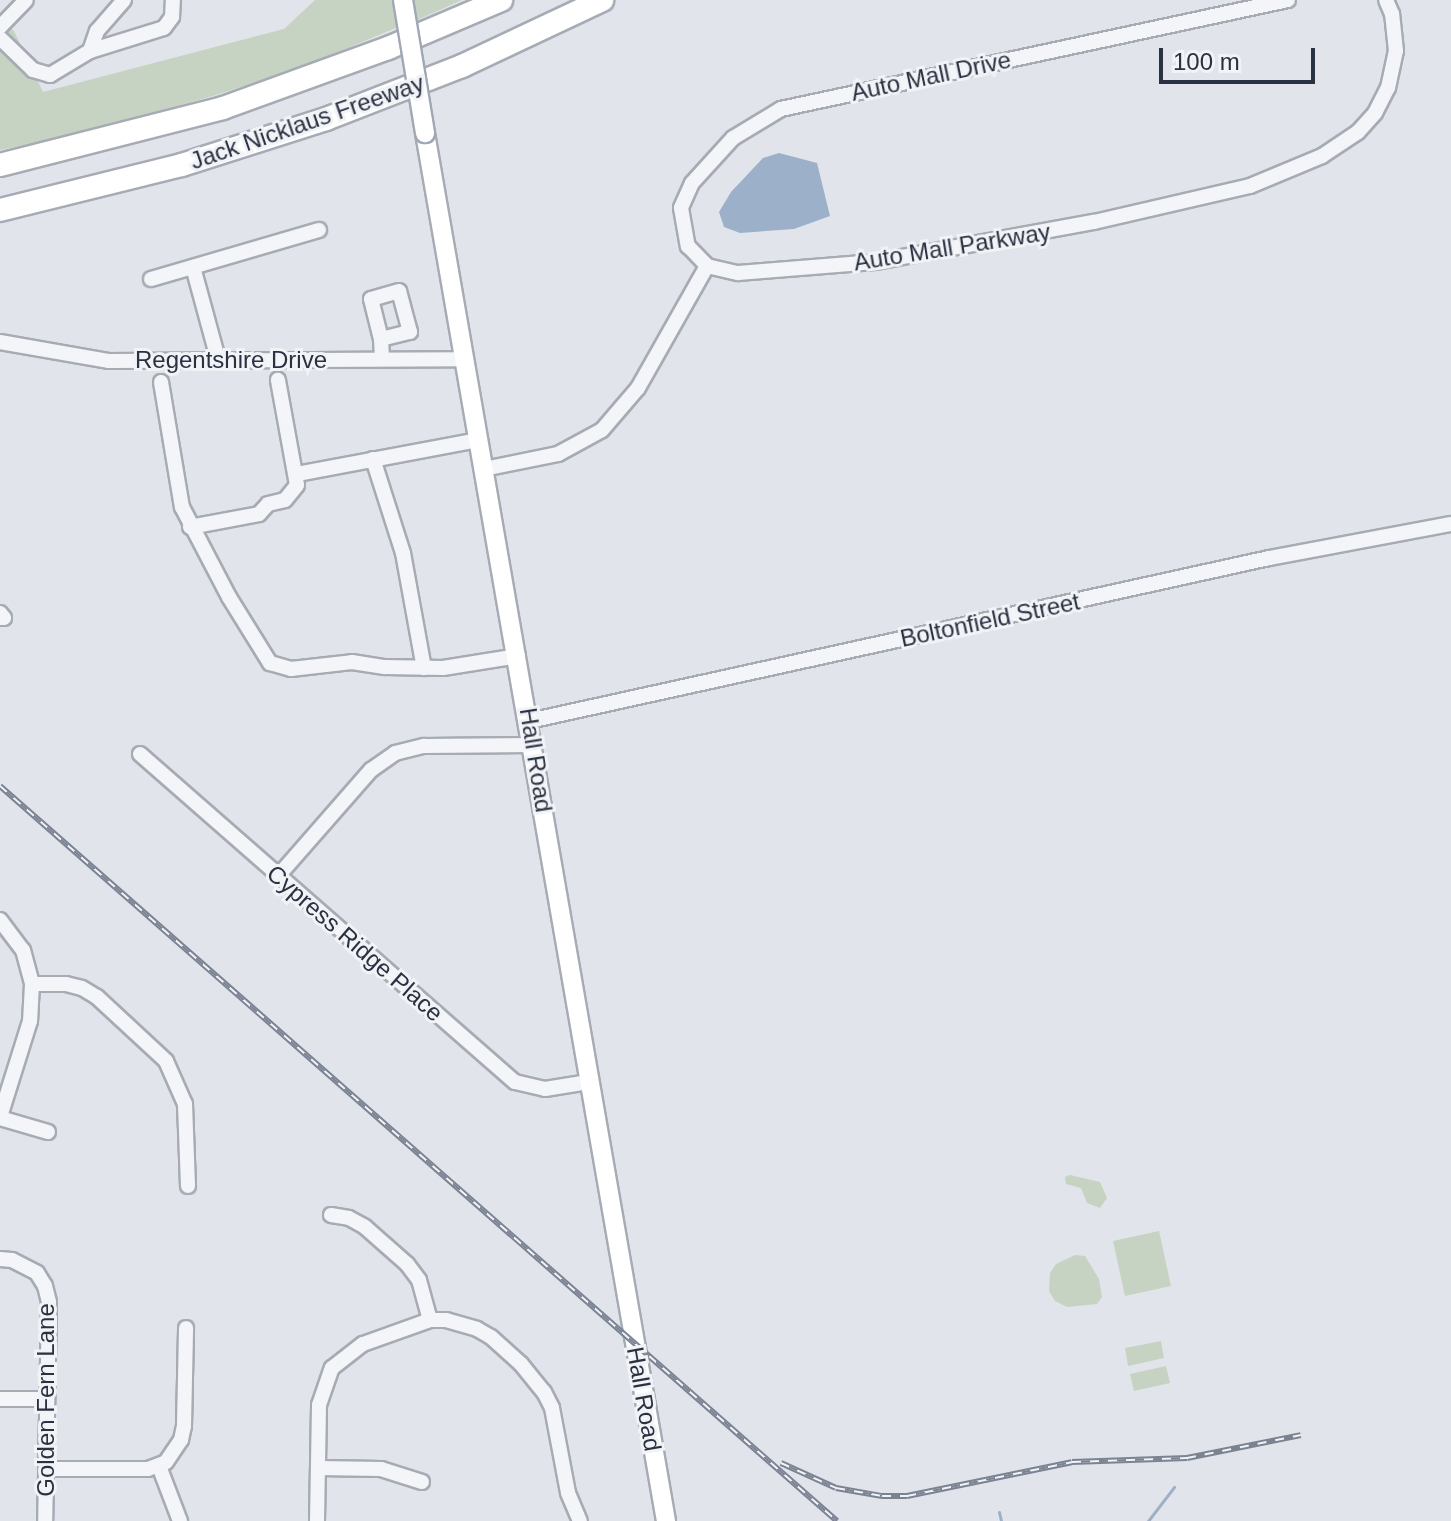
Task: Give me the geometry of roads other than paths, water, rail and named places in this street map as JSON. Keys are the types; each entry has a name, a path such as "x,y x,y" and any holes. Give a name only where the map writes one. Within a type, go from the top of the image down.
{"highway":[{"name":"Jack Nicklaus Freeway","path":"0,165 223,108 376,53 501,0"},
{"name":"Jack Nicklaus Freeway","path":"0,210 182,165 326,119 462,66 602,0"}],"main road":[{"name":"Hall Road","path":"403,0 666,1521"}],"street":[{"path":"0,27 26,0"},
{"path":"90,51 97,31 124,0"},
{"path":"0,38 33,70 50,75 90,51 164,28 172,17 173,0"},
{"name":"Auto Mall Drive","path":"707,266 694,255 683,235 681,208 686,192 733,138 781,109 1288,0"},
{"name":"Auto Mall Parkway","path":"707,266 738,273 769,272 914,257 1213,197 1287,172 1352,137 1381,102 1396,51 1392,14 1386,0"},
{"path":"151,279 319,230"},
{"path":"484,469 558,454 602,430 638,388 707,266"},
{"path":"193,267 218,359"},
{"path":"381,339 382,359"},
{"name":"Regentshire Drive","path":"0,342 109,361 465,359"},
{"path":"190,527 259,514 268,504 290,496 297,485 278,380"},
{"path":"161,382 180,503 190,527 263,654 277,668 321,668 352,662 424,668 518,656"},
{"path":"297,474 479,440"},
{"path":"373,459 403,553 424,668"},
{"name":"Boltonfield Street","path":"529,721 1269,558 1451,524"},
{"path":"279,875 371,770 395,753 424,746 533,745"},
{"name":"Cypress Ridge Place","path":"140,754 515,1082 545,1089 588,1082"},
{"path":"0,920 23,950 32,984 30,1021 0,1118 48,1132"},
{"path":"32,984 66,984 82,988 97,997 166,1061 179,1082 185,1104 188,1186"},
{"path":"331,1215 349,1218 365,1227 407,1264 422,1287 430,1320"},
{"name":"Golden Fern Lane","path":"0,1259 25,1265 37,1273 45,1286 49,1302 45,1521"},
{"path":"317,1521 320,1394 332,1368 363,1344 430,1320 462,1324 491,1337 521,1364 544,1392 552,1408 570,1500 580,1521"},
{"path":"46,1469 159,1466 174,1453 184,1426 186,1328"},
{"path":"0,1399 47,1399"},
{"path":"159,1466 180,1521"},
{"path":"318,1468 381,1469 422,1482"}],"water":[{"path":"779,153 817,163 830,216 794,229 740,233 724,227 719,212 731,192 763,158"}],"waterway":[{"path":"1148,1521 1174,1487"},
{"path":"999,1512 1001,1521"}],"railway":[{"path":"0,786 837,1521"},
{"path":"781,1463 836,1488 882,1496 907,1496 1072,1462 1187,1458 1301,1435"}]}
